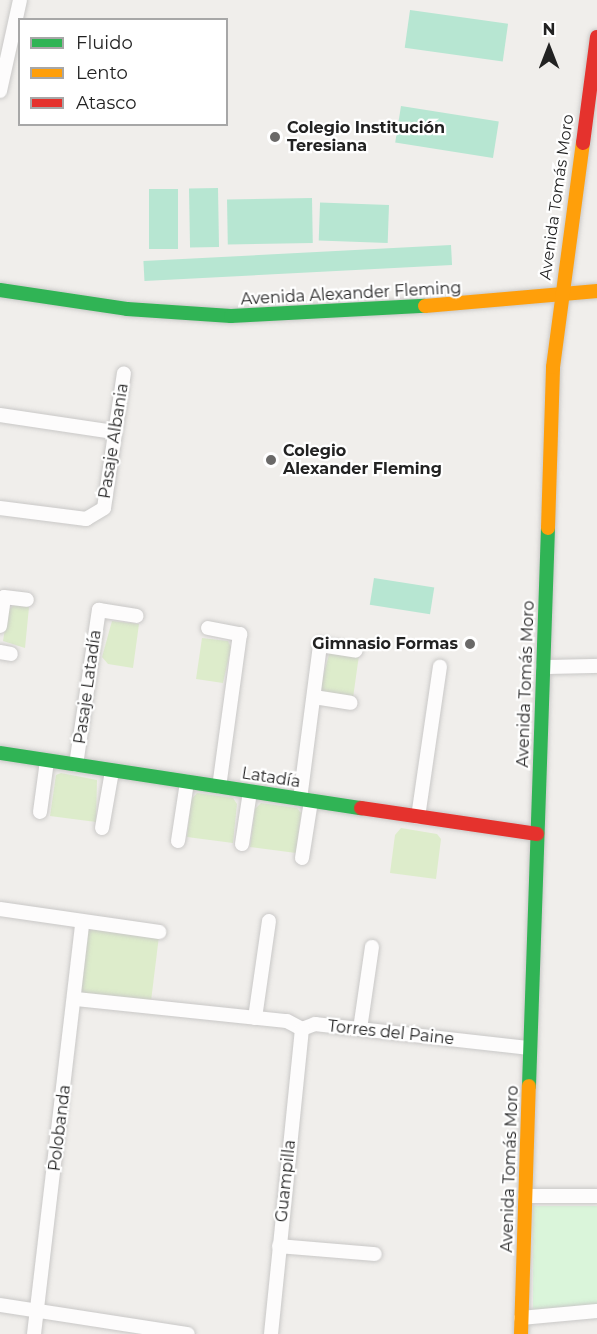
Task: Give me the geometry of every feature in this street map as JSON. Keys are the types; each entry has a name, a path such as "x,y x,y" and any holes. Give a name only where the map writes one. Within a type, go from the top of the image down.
{"main road":[{"name":"Avenida Tomás Moro","path":"521,1334 543,667 560,296 597,37"},
{"name":"Avenida Alexander Fleming","path":"0,290 127,309 231,316 336,314 597,291"},
{"name":"Latadía","path":"0,753 537,834"}],"street":[{"path":"0,91 20,0"},
{"name":"Pasaje Albania","path":"0,508 96,516 104,508 124,373"},
{"path":"0,415 114,432"},
{"path":"0,626 4,597 27,600"},
{"name":"Pasaje Latadía","path":"76,765 99,610 136,616"},
{"path":"208,628 240,634 219,787"},
{"path":"302,858 305,800 320,645 356,651"},
{"path":"543,667 597,666"},
{"path":"418,817 440,667"},
{"path":"314,697 351,703"},
{"path":"40,812 47,760"},
{"path":"102,828 112,771"},
{"path":"178,841 187,782"},
{"path":"243,844 250,792"},
{"path":"0,909 82,923 159,932"},
{"path":"255,1018 269,921"},
{"name":"Polobanda","path":"34,1334 76,999 82,923"},
{"path":"360,1029 372,947"},
{"name":"Torres del Paine","path":"76,999 255,1018 302,1029 315,1024 530,1048"},
{"name":"Guampilla","path":"271,1334 302,1029"},
{"path":"525,1196 597,1196"},
{"path":"279,1246 375,1254"},
{"path":"0,1305 188,1334"},
{"path":"521,1318 597,1311"}],"green space":[{"path":"410,10 508,24 503,61 405,48"},
{"path":"401,106 499,121 493,158 395,143"},
{"path":"218,188 219,247 190,247 189,189"},
{"path":"149,189 178,189 178,249 149,249"},
{"path":"312,198 313,243 228,244 227,199"},
{"path":"320,203 389,205 388,243 319,241"},
{"path":"451,245 452,265 144,281 143,261"},
{"path":"374,578 434,588 430,614 370,605"},
{"path":"14,605 29,607 25,648 3,641 8,610"},
{"path":"112,621 139,624 133,668 108,664 102,657"},
{"path":"202,638 228,641 231,647 223,683 196,679"},
{"path":"330,651 359,655 353,698 325,695 320,688"},
{"path":"61,773 97,780 96,822 50,816 56,775"},
{"path":"197,793 233,798 237,804 233,843 187,837 191,800"},
{"path":"261,803 297,808 301,813 296,853 250,847 255,809"},
{"path":"401,828 437,834 441,839 436,879 390,873 395,835"},
{"path":"82,923 159,933 150,1008 73,998"},
{"path":"533,1206 597,1206 597,1313 533,1313"}],"traffic: fast":[{"path":"0,290 127,309 231,316 425,306"},
{"path":"529,1086 548,528"},
{"path":"0,753 361,808"}],"traffic: slow":[{"path":"548,528 553,367 583,143"},
{"path":"425,306 597,291"},
{"path":"521,1334 529,1086"}],"traffic: jam":[{"path":"583,143 597,37"},
{"path":"361,808 537,834"}],"place":[{"name":"Colegio Institución Teresiana","path":"275,137"},
{"name":"Colegio Alexander Fleming","path":"271,460"},
{"name":"Gimnasio Formas","path":"470,644"}]}
